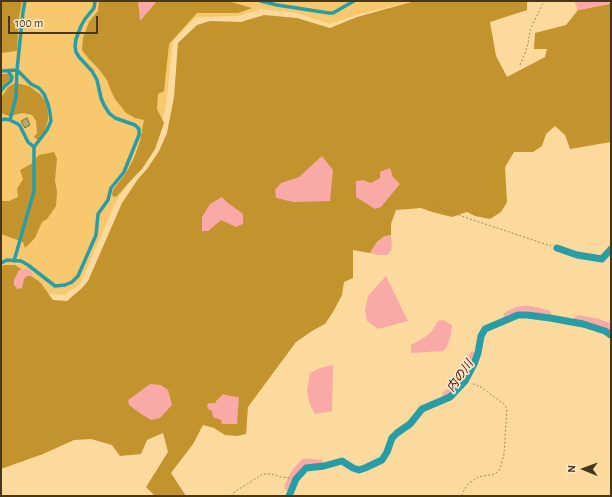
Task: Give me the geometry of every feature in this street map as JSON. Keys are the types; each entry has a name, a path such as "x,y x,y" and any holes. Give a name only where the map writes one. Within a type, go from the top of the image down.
{"street":[{"path":"556,248 577,255 602,259 611,249"},
{"path":"289,496 296,479 306,468 324,466 342,461 352,468 359,470 382,460 387,452 392,438 410,424 422,409 450,397 466,381 474,364 478,353 481,336 485,329 518,315 527,315 583,324 605,331 611,336"}],"lane":[{"path":"10,120 16,97 17,70 25,1"},
{"path":"1,263 7,260 21,261 55,286 65,285 72,282 78,276 96,235 98,214 108,200 111,188 124,172 139,135 139,129 135,125 115,118 109,113 101,98 97,80 92,71 79,58 76,52 76,39 80,26 94,8 95,1"},
{"path":"262,1 277,5 329,13 334,13 354,1"},
{"path":"1,71 17,70"},
{"path":"14,261 34,191 34,146 47,130 51,121 44,94 17,70"},
{"path":"1,91 11,81 12,77 8,71"},
{"path":"1,120 10,120 20,126 28,142 34,146"}],"path":[{"path":"520,66 528,44 530,30 544,1"},
{"path":"436,207 556,248"},
{"path":"462,496 468,484 478,477 495,474 500,469 504,454 507,409 504,404 481,387 466,381"},
{"path":"231,496 233,493 263,474 271,474 288,478"}],"shaded area":[{"path":"1,1 414,1 356,15 330,24 297,13 262,9 238,16 196,17 173,41 165,111 158,135 116,202 80,284 65,295 29,292 1,298"},
{"path":"1,1 22,1 19,18 17,51 1,53"},
{"path":"99,1 228,1 252,8 238,13 197,13 169,44 164,91 158,94 157,109 164,123 155,149 142,169 117,196 114,197 112,195 113,190 126,173 134,158 140,141 144,120 135,118 126,113 115,99 107,80 82,50 83,38 89,22 98,11"},
{"path":"138,1 157,1 140,21"},
{"path":"415,1 527,1 527,10 490,22 496,56 507,77 545,57 547,49 534,49 535,33 566,25 578,10 609,4 611,1 611,142 570,149 565,135 555,126 546,134 542,146 533,152 514,152 505,167 507,202 501,212 490,219 475,216 467,212 452,217 421,208 396,210 391,224 391,235 383,237 377,242 370,253 353,250 353,278 344,282 342,295 325,324 296,342 248,407 246,434 237,436 225,435 214,428 203,425 193,444 171,473 186,496 155,496 146,487 168,452 163,433 147,440 141,454 120,456 112,445 91,439 74,440 43,454 1,469 1,266 15,265 40,282 53,300 67,301 88,281 122,203 159,151 167,133 174,97 178,43 197,25 210,21 241,22 264,15 297,18 330,28 357,17"},
{"path":"574,1 610,1 609,4 578,10"},
{"path":"1,74 8,74 11,79 1,87"},
{"path":"15,83 29,86 41,95 46,103 48,120 45,130 39,139 34,137 37,133 36,121 32,115 23,113 9,116 1,113 1,98 8,87"},
{"path":"54,152 57,159 55,180 57,192 56,206 47,219 42,222 35,238 25,248 23,242 1,234 1,201 9,201 18,197 17,189 23,179 20,170 31,164 39,155"},
{"path":"322,156 333,170 330,201 293,202 276,198 275,190 281,183 299,177"},
{"path":"390,168 393,177 400,184 381,207 375,209 356,197 356,181 363,180 371,183 380,178 380,172"},
{"path":"222,197 243,214 243,224 236,227 221,220 208,231 202,231 202,217 210,204"},
{"path":"391,235 392,249 387,255 370,253 377,242 383,237"},
{"path":"29,269 33,274 32,276 27,276 24,279 22,288 17,289 14,285 14,280 19,270"},
{"path":"386,276 408,321 378,329 367,321 365,310 368,296"},
{"path":"443,320 452,325 447,347 443,351 411,353 411,345 425,337 432,331 438,321"},
{"path":"333,365 332,411 315,414 310,405 307,391 310,373 320,368"},
{"path":"150,384 161,385 168,390 172,405 160,418 151,420 129,405 128,400"},
{"path":"223,394 239,397 237,424 222,424 221,420 213,417 212,411 208,409 207,405 209,403 215,403"}],"building":[{"path":"27,118 30,125 25,128 21,121"}],"waterway":[{"name":"内の川","path":"509,316 519,312 528,311 546,315"},
{"name":"内の川","path":"579,321 596,324 608,328 611,331"},
{"name":"内の川","path":"448,395 451,394 472,363 474,357"},
{"name":"内の川","path":"290,486 297,473 305,464 319,465"}]}
